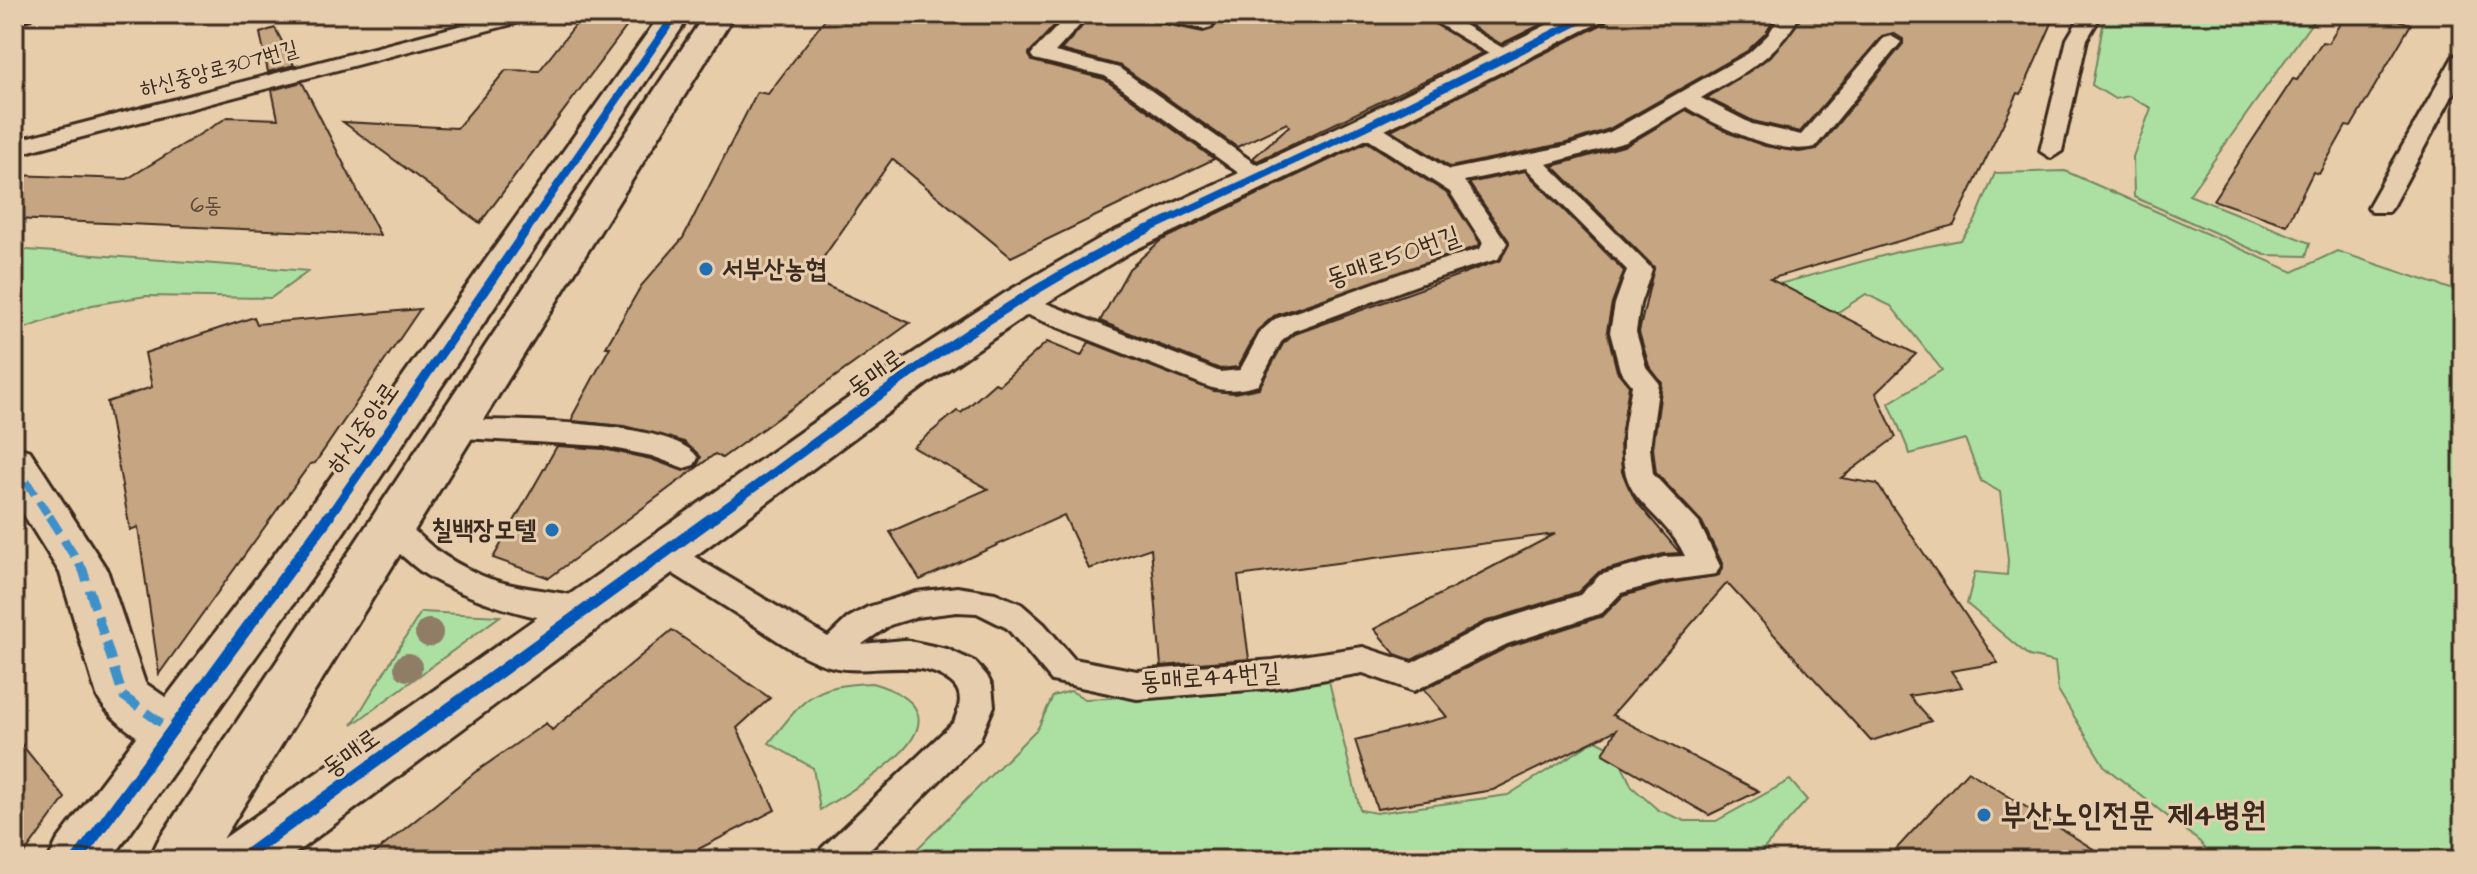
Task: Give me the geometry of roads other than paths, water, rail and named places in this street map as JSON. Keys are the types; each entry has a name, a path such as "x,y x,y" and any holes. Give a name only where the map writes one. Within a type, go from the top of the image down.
{"street":[{"name":"하신중앙로","path":"77,860 316,535 676,14"},
{"path":"178,860 720,14"},
{"name":"동매로","path":"240,860 913,373 1019,302 1117,244 1365,127 1593,14"},
{"path":"14,462 83,570 123,696 164,725 178,722"}],"lane":[{"path":"14,17 24,14"},
{"name":"하신중앙로307번길","path":"14,148 528,14"},
{"path":"1080,14 1041,55 1112,72 1259,177"},
{"path":"1159,14 1204,23 1210,14"},
{"path":"1432,14 1506,56"},
{"path":"1365,127 1445,178 1531,161 1618,137 1756,57 1776,39 1791,14"},
{"path":"2051,151 2077,39 2092,14"},
{"path":"1686,98 1753,134 1783,141 1807,142 1891,42"},
{"path":"2380,207 2463,57"},
{"name":"동매로44번길","path":"833,654 861,625 907,604 962,599 1008,611 1047,646 1064,671 1137,685 1273,674 1363,660 1414,677 1496,634 1591,604 1611,584 1664,569 1705,566 1688,531 1647,489 1639,474 1636,448 1646,383 1633,370 1633,354 1624,340 1625,318 1640,269 1531,161"},
{"name":"동매로50번길","path":"1019,302 1218,381 1249,379 1270,337 1284,325 1404,283 1436,268 1489,254 1495,243 1458,187 1445,178"},
{"path":"454,430 638,442 684,458"},
{"path":"391,528 434,564 474,585 534,604 585,610"},
{"path":"664,553 803,640 833,654 870,658 904,653 936,658 963,672 975,686 977,706 967,731 835,860"}],"place":[{"name":"서부산농협","path":"706,269"},
{"name":"칠백장모텔","path":"552,530"},
{"name":"부산노인전문 제4병원","path":"1984,815"}]}
